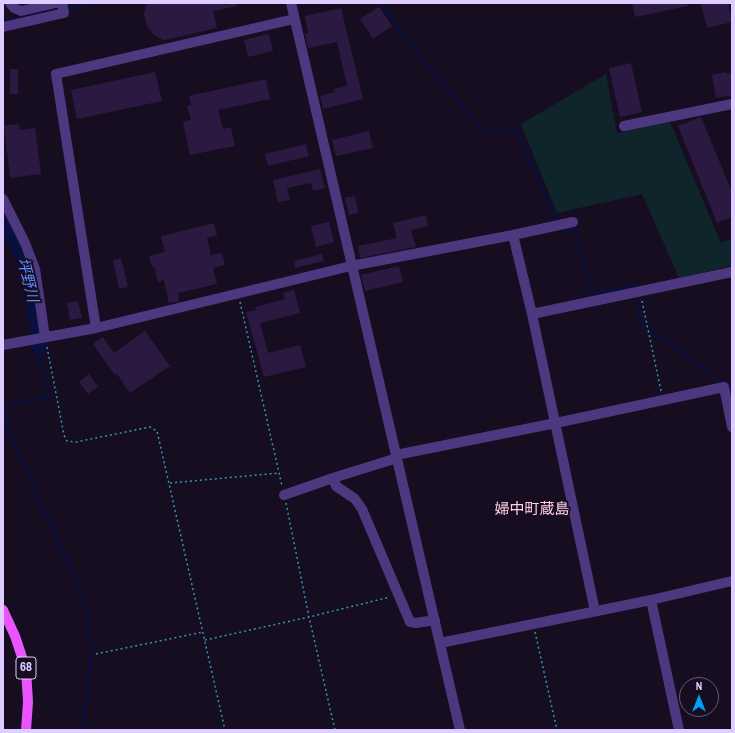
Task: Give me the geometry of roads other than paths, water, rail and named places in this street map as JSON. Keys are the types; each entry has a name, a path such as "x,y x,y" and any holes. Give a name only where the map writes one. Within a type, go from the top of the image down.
{"main road":[{"name":"68","path":"3,610 15,636 26,669 28,702 26,730"}],"street":[{"path":"10,3 14,8 21,11 56,3"},
{"path":"3,27 64,13 62,3"},
{"path":"290,3 460,730"},
{"path":"96,328 56,74 294,19"},
{"path":"624,126 732,104"},
{"path":"3,199 25,243 35,269 45,337"},
{"path":"3,344 96,328 351,266 573,222"},
{"path":"513,235 556,423 595,611"},
{"path":"532,314 732,272"},
{"path":"284,495 396,457 724,387 732,426"},
{"path":"333,478 336,486 355,499 362,509 410,622 416,624 435,620"},
{"path":"440,643 651,600 732,581"},
{"path":"651,600 679,730"}],"waterway":[{"path":"67,9 96,3"},
{"path":"381,3 403,36 486,134 516,130 558,222"},
{"path":"3,20 42,13"},
{"name":"坪野川","path":"3,216 26,264 39,334 39,347"},
{"path":"560,227 562,231 575,229 591,293 634,286 635,290"},
{"path":"636,295 643,326 654,332 732,389"},
{"path":"39,347 49,397 5,406 4,421 84,598 92,648 83,730"}],"district":[{"name":"婦中町蔵島","path":"532,510"}]}
